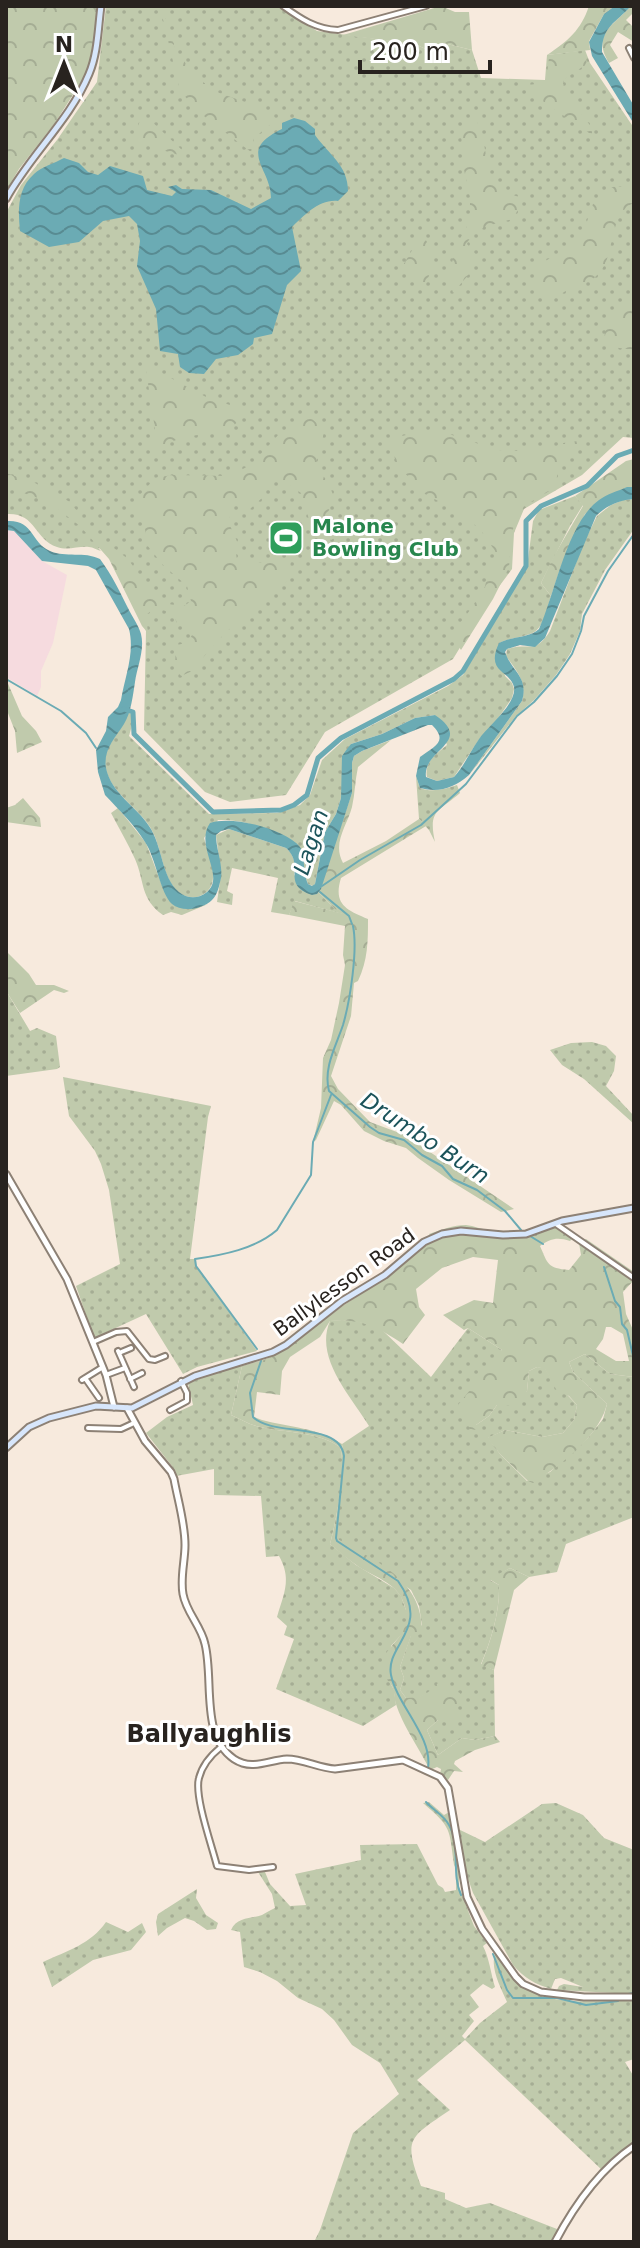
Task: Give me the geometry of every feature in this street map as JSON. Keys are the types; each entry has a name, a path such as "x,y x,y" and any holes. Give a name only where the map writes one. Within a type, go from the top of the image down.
{"main road":[{"path":"6,199 85,83 94,59 101,6"},
{"name":"Ballylesson Road","path":"127,1408 143,1403 181,1381 259,1358 286,1345 433,1237 461,1231 516,1235 535,1232 554,1223 634,1208"},
{"path":"6,1448 20,1433 39,1422 89,1408 127,1408"}],"street":[{"path":"283,6 307,23 338,30 426,6"},
{"path":"629,48 634,58"},
{"path":"6,1174 62,1270 103,1367 114,1407"},
{"path":"554,1223 634,1278"},
{"path":"93,1342 116,1332 127,1331 149,1359 165,1356"},
{"path":"131,1348 118,1352 134,1387"},
{"path":"99,1398 83,1379 103,1367"},
{"path":"106,1375 125,1368"},
{"path":"130,1379 142,1373"},
{"path":"170,1410 187,1401 181,1381"},
{"path":"127,1408 134,1423 174,1479 185,1543 182,1592 205,1643 213,1724 221,1747 234,1759 250,1765 290,1759 335,1769 403,1760 440,1777 448,1788 467,1897 482,1929 516,1977 523,1984 541,1992 584,1997 634,1997"},
{"path":"88,1428 121,1429 134,1423"},
{"path":"221,1747 211,1756 198,1780 202,1811 217,1866 249,1870 273,1867"},
{"path":"555,2242 583,2196 634,2146"}],"shaded area":[{"path":"6,530 14,531 42,561 67,575 53,643 41,671 41,687 37,696 6,677"}],"green space":[{"path":"6,6 97,6 88,71 6,191"},
{"path":"106,6 278,6 317,31 415,44 432,52 443,43 472,50 481,78 545,80 547,55 585,50 590,63 634,128 634,438 623,437 582,475 524,509 514,533 512,569 453,659 325,732 286,795 230,802 205,792 144,730 146,631 110,550 57,547 23,517 6,514 6,213 21,185 97,82"},
{"path":"441,6 455,12 469,12 472,50 443,43 432,52 415,44 343,35"},
{"path":"589,6 615,6 604,14 589,41 590,50 547,55 573,34"},
{"path":"634,6 634,12 626,20 634,28 634,42 618,32 610,45 618,58 609,63 602,45 604,37"},
{"path":"162,15 167,20 176,53 190,71 214,91 253,105 277,119 254,138 251,152 200,113 180,91"},
{"path":"584,53 587,64 564,79 563,89 592,128 592,135 545,103 527,85 546,83 549,57"},
{"path":"141,116 149,119 182,150 182,156 129,140 137,131"},
{"path":"476,117 490,178 508,194 524,198 513,219 486,227 470,238 467,244 476,255 469,274 453,293 449,274 457,244 470,221 461,130"},
{"path":"634,186 634,203 620,216 608,256 599,273 551,301 535,287 534,267 581,239 594,201 612,187"},
{"path":"418,231 429,245 432,258 424,289 402,267 414,247"},
{"path":"634,294 634,350 605,346 609,321"},
{"path":"145,364 206,397 248,411 228,428 182,438 151,450 155,429"},
{"path":"310,417 324,430 314,467 327,480 334,497 327,515 336,537 331,540 320,529 311,526 301,493 279,478 263,489 262,498 250,509 237,499 230,501 232,512 228,521 239,546 237,561 269,563 291,557 289,580 270,591 259,605 226,632 190,672 181,676 175,666 176,645 187,643 192,635 186,626 177,623 173,614 156,607 146,615 148,633 109,559 80,526 47,501 6,487 6,473 35,483 70,502 93,532 128,559 159,603 184,606 191,601 187,586 163,565 147,545 144,520 133,503 155,478 172,475 230,476 252,464 279,434"},
{"path":"422,431 449,434 497,450 517,451 532,445 550,449 563,443 594,439 570,450 559,468 556,487 524,506 512,531 509,567 461,650 451,635 483,593 489,572 499,557 480,529 457,511 425,494 396,464 392,444 402,436"},
{"path":"634,459 634,487 627,488 585,514 551,596 541,583 583,506 575,496 626,461"},
{"path":"575,496 583,505 541,583 551,596 542,623 535,632 499,643 505,676 514,689 512,698 454,777 437,781 427,777 429,763 447,745 435,715 415,718 382,734 351,744 341,798 325,832 313,886 308,884 305,876 302,853 253,825 218,820 204,838 213,871 211,887 206,893 193,897 182,894 174,887 150,827 116,789 107,772 105,762 108,749 128,712 133,722 129,736 209,814 277,813 300,805 310,795 322,760 345,739 448,686 463,675 527,567 533,521 539,510"},
{"path":"634,499 634,529 605,570 582,614 580,631 570,654 556,675 516,716 469,775 522,701 522,682 506,656 507,649 536,645 545,638 597,516 611,505"},
{"name":"Malone Bowling Club","path":"295,523 302,548 277,554 271,529"},
{"path":"6,679 22,716 42,742 17,753 15,731 6,708"},
{"path":"391,740 358,767 352,807 340,842 340,856 343,863 386,841 419,819 426,826 341,878 339,894 343,905 368,919 367,943 366,958 358,981 354,983 351,1016 331,1076 338,1089 370,1122 405,1135 514,1209 501,1212 449,1180 406,1148 364,1131 334,1101 313,1142 321,1108 323,1058 331,1040 345,965 345,926 289,915 294,901 344,914 318,892 352,793 352,763 354,756 362,751"},
{"path":"416,776 420,788 434,790 457,785 460,793 434,817 435,842 419,819"},
{"path":"23,798 40,818 41,827 6,822 6,808"},
{"path":"118,808 146,843 163,888 194,908 208,904 182,915 171,912 163,915 150,903 135,859 111,813"},
{"path":"229,829 286,848 294,860 294,875 346,915 295,901 289,915 271,912 278,878 232,868 227,891 233,894 232,905 217,902 221,874 216,835"},
{"path":"6,951 36,985 54,985 69,991 54,990 20,1013 6,995"},
{"path":"8,994 30,1031 37,1028 56,1036 60,1067 6,1076"},
{"path":"592,1042 606,1046 616,1056 614,1071 606,1086 634,1116 634,1124 584,1079 562,1065 550,1050 571,1043"},
{"path":"63,1077 211,1106 190,1259 195,1259 196,1266 257,1351 197,1367 183,1374 146,1314 94,1338 76,1286 120,1264 109,1190 95,1151 69,1116"},
{"path":"545,1223 555,1226 573,1238 570,1241 555,1239 540,1246 547,1261 556,1268 569,1270 581,1255 579,1243 586,1239 634,1272 634,1280 623,1292 626,1314 633,1330 634,1377 610,1374 585,1354 569,1362 573,1372 607,1404 587,1439 567,1459 533,1483 487,1438 505,1430 542,1437 563,1433 574,1420 577,1405 569,1396 557,1391 545,1369 537,1367 529,1371 527,1391 514,1406 497,1405 489,1416 476,1425 477,1430 470,1429 458,1405 502,1350 443,1315 474,1300 493,1303 498,1260 473,1257 442,1268 416,1289 419,1307 425,1315 403,1344 369,1325 330,1321 320,1337 290,1357 282,1371 280,1395 257,1392 254,1417 314,1431 342,1444 344,1456 336,1538 395,1574 415,1599 421,1615 422,1634 411,1636 400,1667 404,1678 400,1690 406,1698 416,1697 427,1693 438,1683 460,1693 456,1718 438,1720 427,1730 438,1755 462,1738 475,1740 495,1736 500,1742 455,1761 454,1764 463,1772 454,1771 448,1780 440,1774 441,1769 430,1770 402,1720 393,1688 382,1671 386,1654 406,1623 406,1612 399,1593 330,1544 341,1481 340,1447 311,1435 256,1426 231,1415 242,1366 284,1350 433,1241 429,1234 461,1225 505,1232","holes":["606,1327 623,1334 629,1361 616,1361 596,1349"]},
{"path":"342,1320 379,1327 431,1377 468,1328 502,1350 476,1425 489,1416 497,1405 527,1391 529,1371 537,1367 545,1368 577,1405 574,1420 563,1433 542,1437 505,1430 488,1438 527,1481 550,1472 588,1438 603,1419 607,1404 573,1372 569,1362 585,1354 610,1374 634,1377 634,1517 566,1544 557,1572 529,1577 510,1568 490,1580 499,1585 498,1605 481,1664 494,1670 495,1736 475,1740 462,1738 438,1755 427,1730 438,1720 429,1693 418,1698 406,1698 400,1690 404,1678 400,1667 411,1635 422,1625 419,1606 411,1590 336,1538 344,1456 342,1444 369,1426 337,1376 327,1349 326,1335 330,1321"},
{"path":"242,1366 231,1415 256,1426 311,1435 340,1447 341,1481 330,1544 356,1565 394,1588 401,1596 407,1613 407,1624 391,1646 388,1679 394,1690 396,1705 363,1726 276,1689 294,1639 284,1635 287,1626 277,1617 286,1586 285,1572 279,1556 266,1557 261,1496 214,1495 214,1469 176,1476 175,1470 146,1433 167,1417 193,1405 188,1383"},
{"path":"510,1568 529,1577 514,1590 494,1670 481,1665 498,1605 499,1585 489,1579"},
{"path":"429,1802 444,1815 451,1811 459,1887 474,1926 487,1943 483,1946 495,1987 492,1989 483,1984 470,1995 479,2007 469,2015 474,2021 462,2036 465,2039 507,2002 495,1972 495,1953 518,1983 544,1996 574,2001 634,2001 634,2059 625,2062 634,2077 634,2142 603,2171 465,2040 417,2080 450,2110 413,2140 412,2158 421,2186 445,2193 445,2199 466,2208 490,2203 557,2229 552,2242 314,2242 353,2133 399,2094 380,2063 352,2045 322,2009 298,1998 277,1981 244,1967 240,1932 231,1930 240,1921 275,1908 272,1894 258,1872 265,1872 270,1884 290,1906 306,1905 295,1874 361,1860 360,1845 417,1844 438,1885 445,1892 456,1890 450,1836 444,1824 423,1803"},
{"path":"556,1803 583,1815 604,1838 634,1850 634,1994 557,1990 564,1984 583,1987 561,1978 555,1979 551,1989 530,1980 513,1965 473,1893 456,1828 485,1842 542,1804"},
{"path":"197,1889 196,1898 206,1915 218,1923 216,1929 207,1930 185,1918 158,1936 158,1914"},
{"path":"106,1922 128,1932 142,1923 146,1932 131,1950 93,1960 52,1987 43,1962 86,1941"}],"water":[{"path":"615,6 631,6 607,31 602,52 634,106 634,124 592,56 589,42 604,14"},
{"path":"294,118 305,121 315,129 315,135 345,174 348,191 338,201 313,209 292,227 301,271 287,285 272,334 254,338 253,344 238,355 216,359 204,374 189,373 180,367 178,354 160,351 156,309 137,266 140,241 137,224 129,216 103,221 79,242 49,247 20,231 19,208 24,186 44,167 64,158 98,175 110,166 143,176 147,190 172,196 176,192 168,187 176,185 182,189 211,190 251,209 271,198 259,160 261,145 282,129 282,123"},
{"path":"627,487 634,487 634,499 614,504 596,516 545,638 535,647 520,645 505,652 522,680 522,701 469,775 446,788 420,788 416,776 420,757 439,740 432,725 362,751 354,756 352,793 317,894 312,895 297,886 294,861 286,848 229,829 216,835 221,872 217,893 208,903 192,909 176,907 168,899 149,849 141,835 105,795 98,772 96,750 106,731 108,717 121,700 127,673 131,647 129,629 96,570 88,566 42,561 14,531 6,530 6,521 15,521 27,527 50,551 100,559 138,626 142,646 131,704 126,720 108,750 106,768 113,785 154,834 173,886 182,894 193,897 204,894 212,885 206,832 210,823 220,821 258,825 293,840 302,850 308,884 315,884 325,832 341,798 342,756 351,744 382,734 415,718 435,715 446,724 449,739 431,760 426,777 437,781 454,777 514,694 512,681 500,670 495,660 499,643 539,629 578,525 599,500"}],"waterway":[{"name":"Lagan","path":"124,709 133,712 134,734 213,812 281,810 294,805 307,795 318,758 341,738 454,679 463,671 526,566 526,521 541,506 587,486 617,456 634,450"},
{"path":"322,886 421,825 466,784 517,716 534,702 572,654 584,616 608,571 634,534"},
{"path":"6,679 61,711 86,733 96,748"},
{"name":"Drumbo Burn","path":"320,892 349,916 352,924"},
{"name":"Drumbo Burn","path":"353,926 355,948 351,989 329,1066 329,1091 370,1127 404,1140 442,1166 453,1179 477,1190 505,1211 521,1230"},
{"path":"257,1349 196,1266 195,1259 249,1246 277,1230 311,1175 313,1142 331,1095"},
{"name":"Drumbo Burn","path":"530,1236 543,1244"},
{"name":"Drumbo Burn","path":"604,1267 615,1301 620,1307 622,1324 627,1330 634,1360"},
{"path":"261,1361 250,1393 253,1417 275,1427 331,1438 340,1445 344,1456 337,1541 398,1581 407,1598 409,1624 394,1654 391,1675 425,1745 428,1768"},
{"path":"426,1802 444,1818 453,1833 461,1895"},
{"path":"493,1954 513,1998 557,1998 586,2005 618,2001"},
{"path":"628,1994 634,1993"}],"place":[{"name":"Malone Bowling Club","path":"286,538"}],"district":[{"name":"Ballyaughlis","path":"209,1734"}]}
